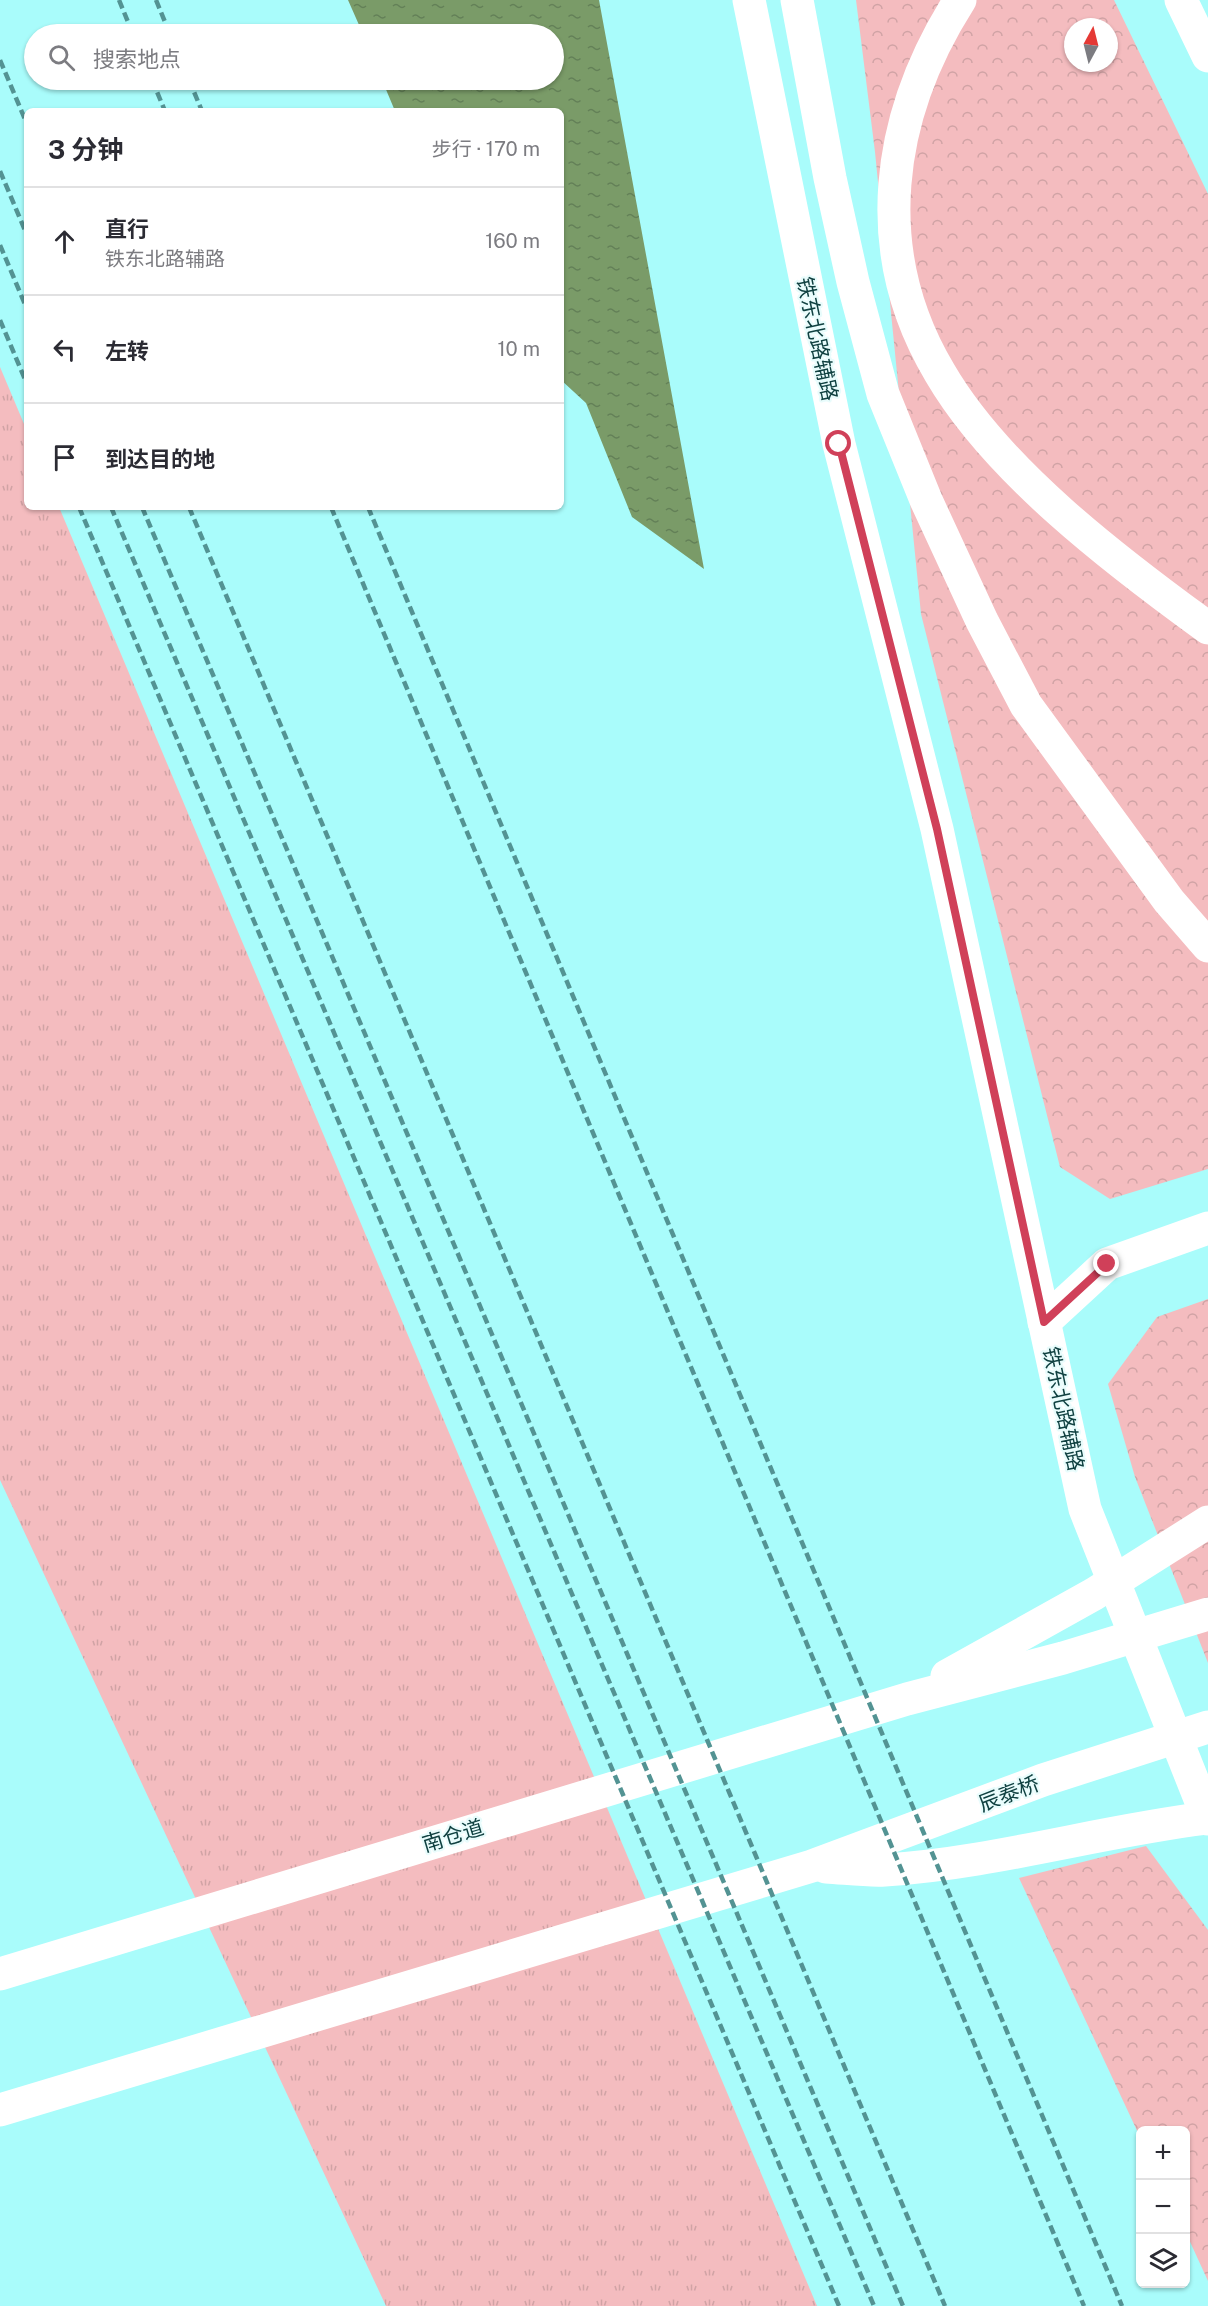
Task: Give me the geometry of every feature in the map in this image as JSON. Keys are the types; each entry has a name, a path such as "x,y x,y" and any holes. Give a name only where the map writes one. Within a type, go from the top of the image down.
{"main road":[{"name":"铁东北路辅路","path":"749,0 839,444 937,829 1085,1509 1208,1819"},
{"path":"796,0 830,178 853,282 883,394 926,501 982,621 1026,705 1169,901 1208,946"},
{"path":"960,0 922,68 898,148 893,186 899,256 907,299 920,334 939,373 964,409 1035,486 1135,575 1208,628"},
{"path":"1181,0 1208,56"},
{"path":"1044,1322 1107,1264 1208,1227"},
{"path":"907,1699 1094,1594 1208,1522"},
{"path":"907,1699 1063,1658 1208,1614"},
{"name":"南仓道","path":"0,1974 907,1699"},
{"name":"辰泰桥","path":"812,1866 1043,1780 1208,1727"},
{"path":"0,2110 812,1866 884,1870 976,1859 1153,1825 1208,1819"}],"green space":[{"path":"856,0 1114,0 1208,194 1208,1169 1110,1199 1060,1167 921,614 875,152"},
{"path":"0,367 24,424 24,510 60,510 817,2306 386,2306 0,1480"},
{"path":"1208,1299 1208,1663 1135,1477 1108,1384 1157,1317"},
{"path":"1146,1846 1208,1930 1208,2281 1190,2242 1190,2126 1136,2126 1136,2128 1019,1878"}],"water":[{"path":"348,0 599,0 704,569 632,517 586,403 564,383 564,108 394,108 386,90 564,90 564,24 359,24"}],"railway":[{"path":"119,0 129,24"},
{"path":"156,0 166,24"},
{"path":"0,60 24,117"},
{"path":"156,90 164,108"},
{"path":"193,90 201,108"},
{"path":"0,171 24,228"},
{"path":"0,245 24,302"},
{"path":"0,320 24,377"},
{"path":"80,510 839,2306"},
{"path":"112,510 874,2306"},
{"path":"143,510 903,2306"},
{"path":"190,510 945,2306"},
{"path":"332,510 1084,2306"},
{"path":"369,510 1122,2306"}],"route":[{"path":"839,444 937,829 1044,1322 1107,1264"}]}
